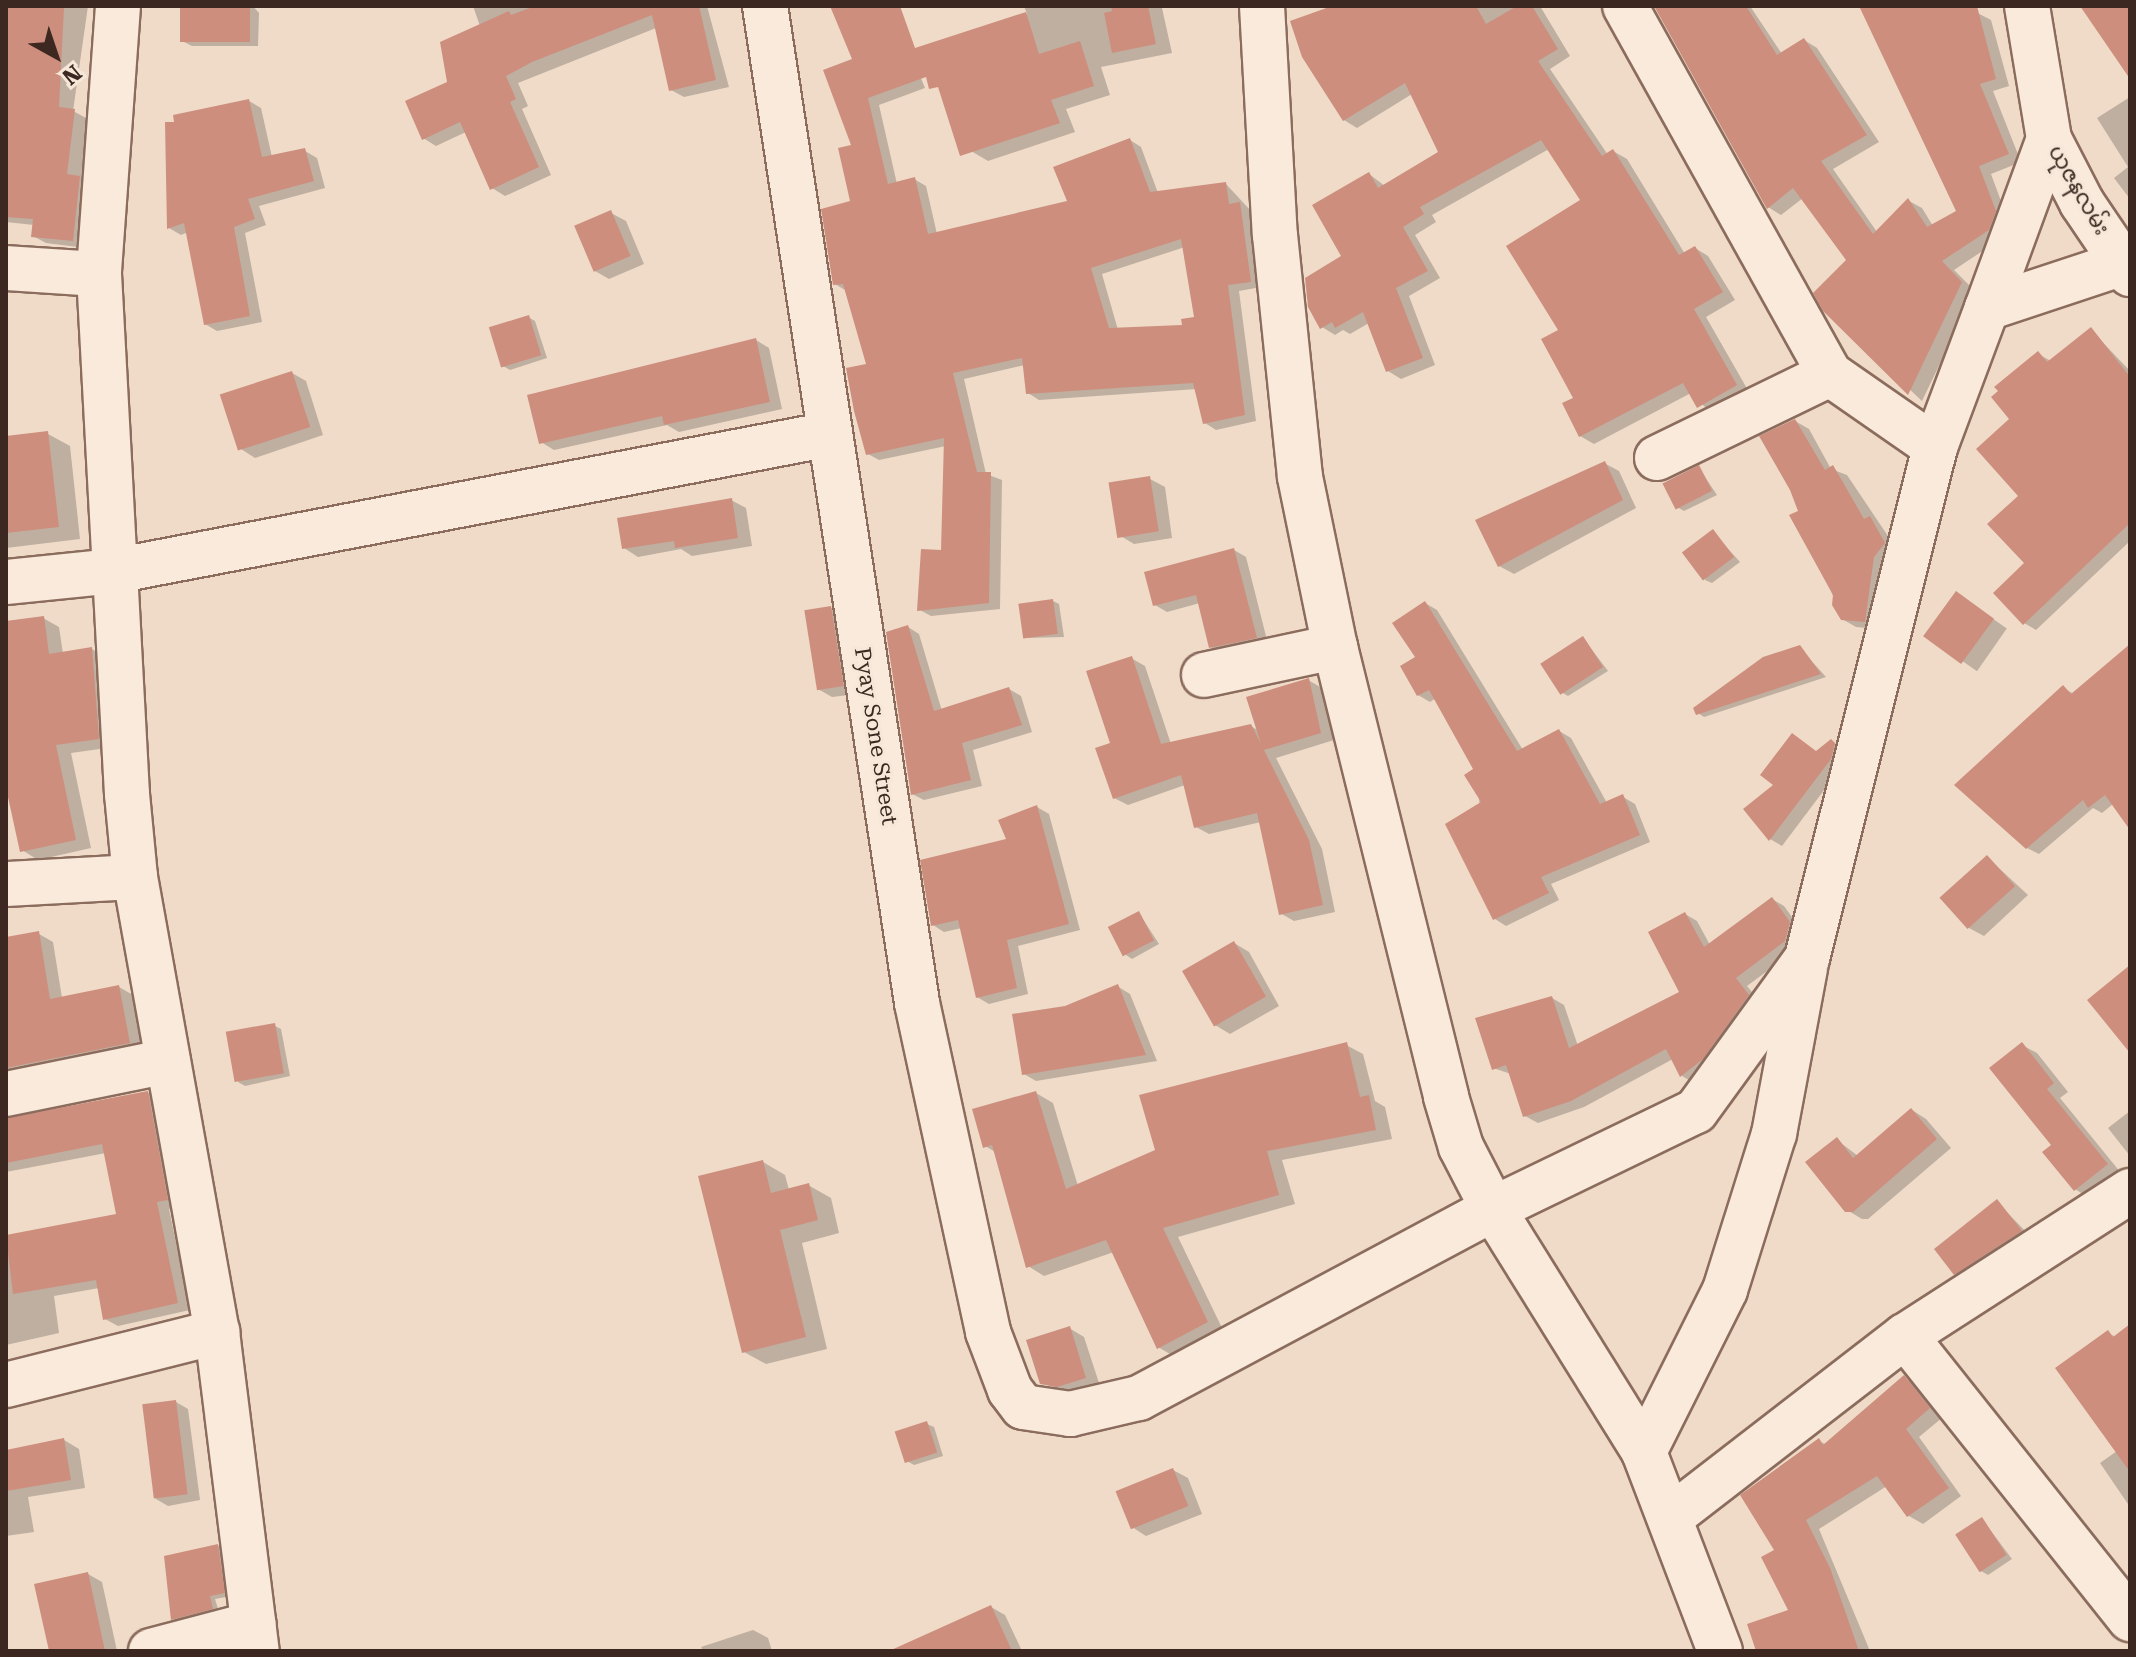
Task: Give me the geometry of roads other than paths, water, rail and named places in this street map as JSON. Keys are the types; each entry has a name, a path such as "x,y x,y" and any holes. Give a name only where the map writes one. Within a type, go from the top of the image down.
{"street":[{"path":"118,6 99,274 114,571 135,877 217,1332 255,1638 151,1651"},
{"name":"Pyay Sone Street","path":"765,6 917,1003 988,1332 1010,1390 1023,1407 1070,1414 1139,1398 1493,1209"},
{"path":"1262,6 1275,235 1300,477 1335,647 1446,1097 1461,1147 1493,1209 1644,1452 1672,1516 1720,1651"},
{"path":"1625,6 1830,374 1935,447"},
{"name":"ယုဇနလမ်း","path":"2027,6 2049,139 2082,203 2126,269"},
{"path":"1644,1452 1725,1290 1774,1134 1807,958 1935,447 2049,139"},
{"path":"6,268 99,274"},
{"path":"1987,308 2126,269"},
{"path":"1657,458 1830,374"},
{"path":"6,582 114,571 830,434"},
{"path":"1204,675 1335,647"},
{"path":"6,884 135,877"},
{"path":"1493,1209 1696,1111 1807,958"},
{"path":"6,1094 168,1061"},
{"path":"1672,1516 1905,1336 2130,1191"},
{"path":"6,1385 217,1332"},
{"path":"1905,1336 2130,1619"}]}
